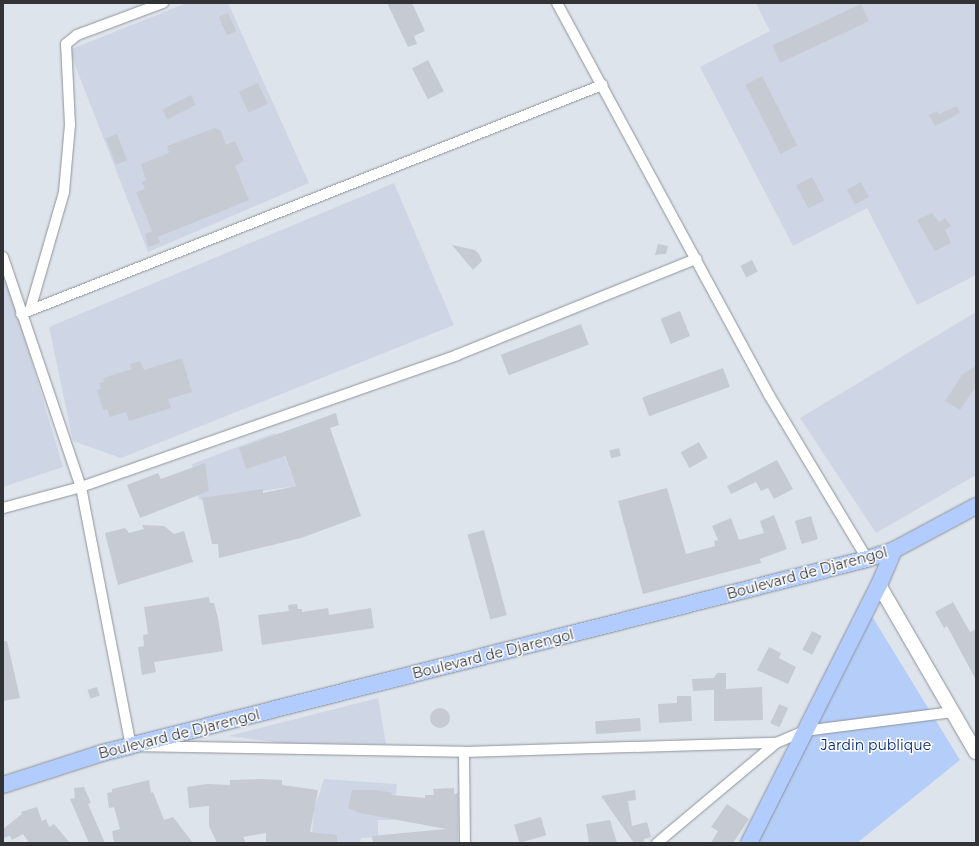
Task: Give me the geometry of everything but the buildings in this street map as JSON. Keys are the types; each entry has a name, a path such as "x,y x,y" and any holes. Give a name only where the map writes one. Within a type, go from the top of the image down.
{"main road":[{"name":"Boulevard de Djarengol","path":"3,785 102,753 866,559 894,550 976,506"},
{"path":"749,843 804,731 879,585 894,550"}],"street":[{"path":"26,312 64,192 70,125 66,44 77,35 163,3"},
{"path":"557,3 769,395 866,559"},
{"path":"26,312 602,85"},
{"path":"3,257 26,312 81,487 130,746 464,752 776,743"},
{"path":"3,508 81,487 457,355 696,260"},
{"path":"879,585 976,752"},
{"path":"657,843 776,743 804,731 953,712"},
{"path":"464,752 465,843"}],"shaded area":[{"path":"187,3 228,3 309,183 148,252 69,50"},
{"path":"756,3 976,3 976,275 917,305 867,208 793,246 700,67 770,31"},
{"path":"394,183 454,325 121,458 73,441 49,327"},
{"path":"3,264 63,467 3,487"},
{"path":"976,312 976,475 876,533 800,418"},
{"path":"275,433 296,486 199,500 192,464"},
{"path":"378,698 386,744 283,743 228,736"},
{"path":"324,779 397,784 393,820 378,820 378,837 361,838 360,843 311,843 314,809"}],"green space":[{"name":"Jardin publique","path":"870,613 960,760 857,843 758,843"}]}
